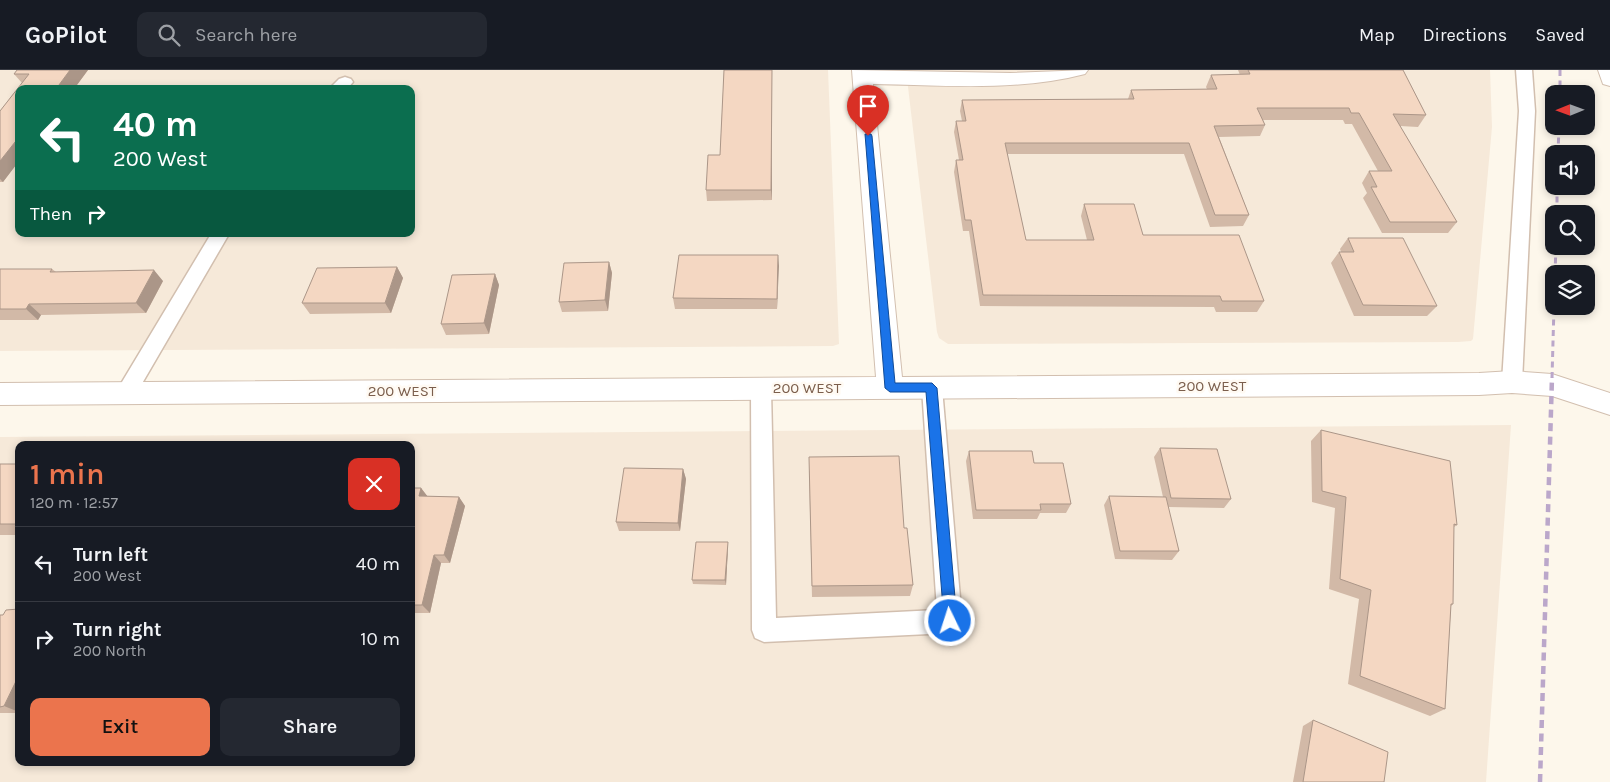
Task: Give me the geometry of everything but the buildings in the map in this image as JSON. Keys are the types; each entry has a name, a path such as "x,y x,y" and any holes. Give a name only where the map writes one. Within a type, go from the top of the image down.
{"street":[{"path":"890,388 862,74 1010,79 1043,77 1078,70"},
{"path":"1608,70 1610,80"},
{"name":"200 WEST","path":"0,394 1469,384 1512,382 1552,385 1610,404"}],"lane":[{"path":"1512,382 1527,110 1524,70"},
{"path":"126,393 218,237"},
{"path":"761,389 764,630 950,621 932,388"}],"shaded area":[{"path":"0,70 828,70 839,344 833,346 0,351"},
{"path":"906,70 1490,70 1492,127 1473,339 1471,341 1458,342 948,344 939,338 937,332"},
{"path":"1511,425 1486,782 0,782 0,437"}],"railway":[{"path":"1560,70 1560,85"},
{"path":"1558,145 1559,135"},
{"path":"1557,195 1557,205"},
{"path":"1555,265 1556,255"},
{"path":"1552,378 1554,315"},
{"path":"1540,782 1552,377"}],"route":[{"path":"868,136 890,388 932,388 950,621"}]}
